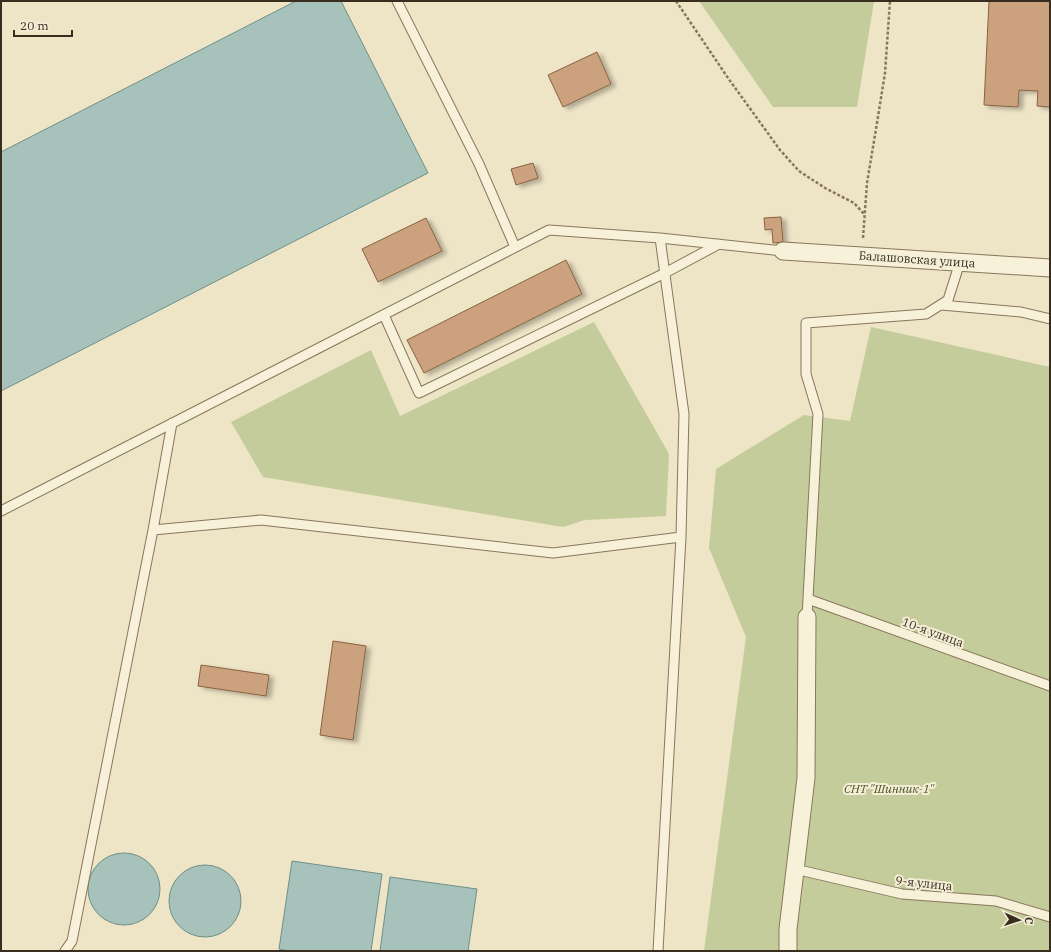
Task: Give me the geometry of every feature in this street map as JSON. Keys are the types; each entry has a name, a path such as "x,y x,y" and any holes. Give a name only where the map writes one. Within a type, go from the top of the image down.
{"street":[{"name":"Балашовская улица","path":"783,251 1050,268"},
{"path":"788,951 788,929 806,778 807,617"}],"lane":[{"path":"397,1 479,164 515,247"},
{"path":"1,511 549,230 660,238 783,251"},
{"path":"658,951 681,537 684,414 660,238"},
{"path":"384,315 420,393 665,273 719,244"},
{"path":"807,617 818,414 806,374 806,323 926,314 948,300 960,262"},
{"path":"941,305 1021,312 1050,319"},
{"path":"65,951 72,941 153,530 172,424"},
{"path":"153,530 261,520 553,553 681,537"},
{"name":"10-я улица","path":"808,599 1050,686"},
{"name":"9-я улица","path":"795,869 902,894 996,901 1050,917"}],"path":[{"path":"676,1 728,78 780,150 799,171 825,188 854,203 865,215"},
{"path":"862,256 867,183 885,73 890,1"}],"green space":[{"path":"699,1 874,1 857,107 773,107"},
{"path":"594,322 669,454 666,516 585,520 563,527 263,477 231,422 371,350 400,416"},
{"name":"СНТ \"Шинник-1\"","path":"871,327 1050,367 1050,951 704,951 746,637 709,548 716,469 804,415 850,421"}],"water":[{"path":"296,1 341,1 428,173 1,391 1,152"},
{"path":"124,853 144,859 154,869 160,889 154,909 144,919 124,925 104,919 94,909 88,889 94,869 104,859"},
{"path":"292,861 382,874 371,951 289,951 279,949"},
{"path":"205,865 225,871 235,881 241,901 235,921 225,931 205,937 185,931 175,921 169,901 175,881 185,871"},
{"path":"390,877 477,889 468,951 380,951"}],"building":[{"path":"989,1 1050,1 1050,107 1037,106 1038,91 1019,90 1018,107 984,105"},
{"path":"597,52 611,84 563,107 548,75"},
{"path":"533,163 538,178 516,185 511,169"},
{"path":"781,217 783,242 773,243 772,229 765,230 764,218"},
{"path":"426,218 442,251 378,282 362,249"},
{"path":"566,260 582,294 424,373 407,340"},
{"path":"333,641 366,646 353,740 320,735"},
{"path":"201,665 269,675 266,696 198,686"}]}
